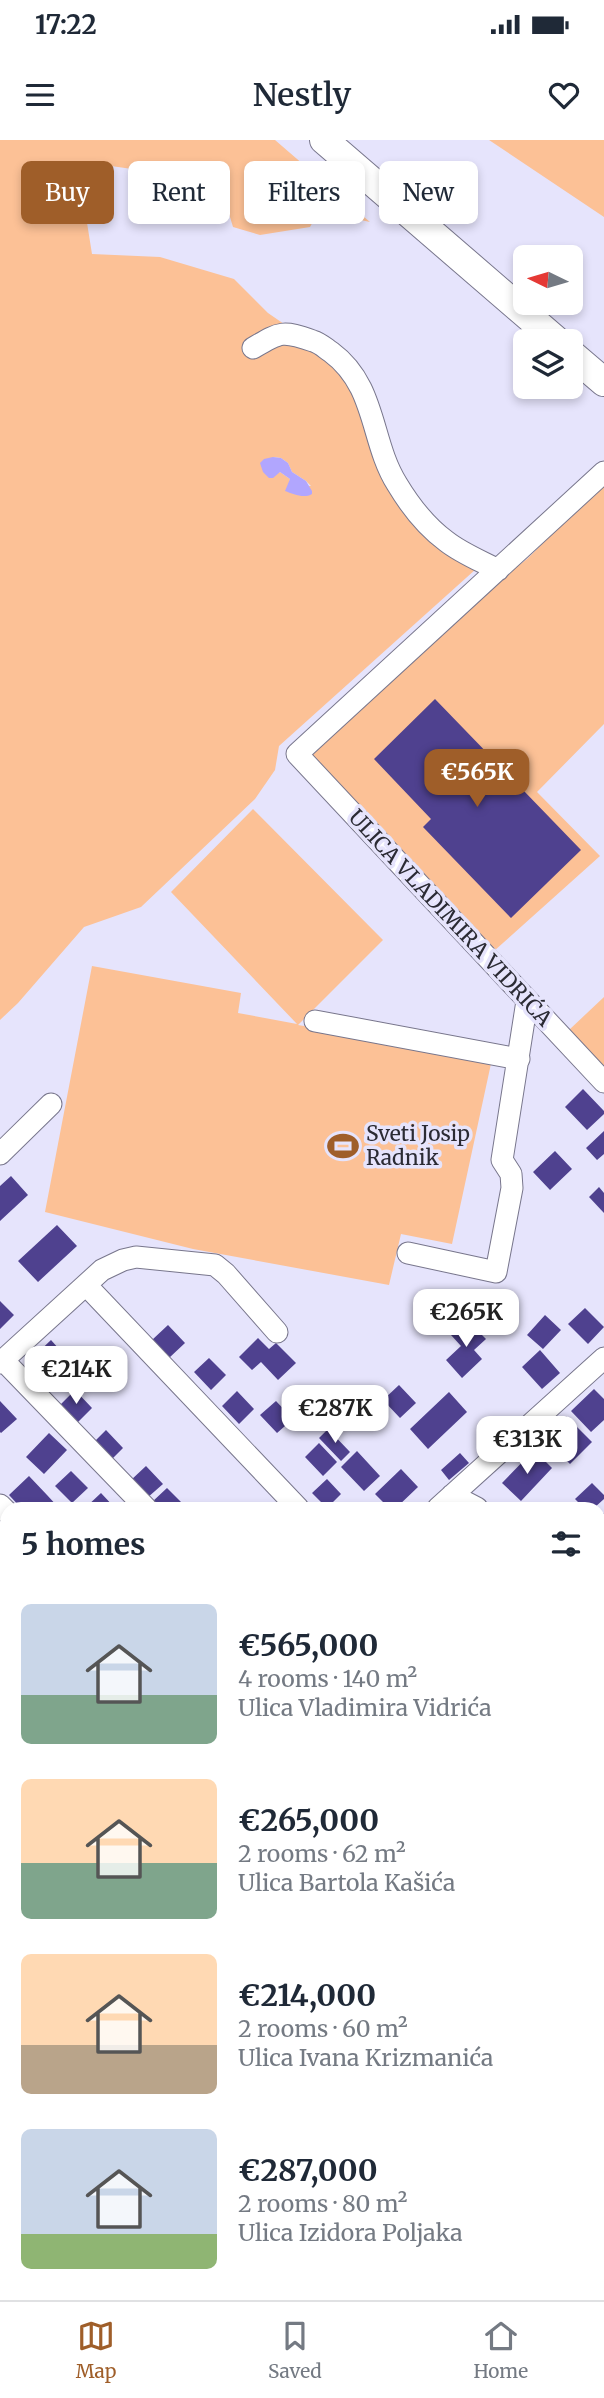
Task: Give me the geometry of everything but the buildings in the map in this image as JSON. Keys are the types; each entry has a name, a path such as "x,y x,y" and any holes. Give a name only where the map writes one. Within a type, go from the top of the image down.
{"main road":[{"path":"324,140 542,329"},
{"path":"583,364 604,382"}],"street":[{"path":"253,348 277,334 292,334 318,342 342,360 356,379 370,409 396,482 415,510 445,541 498,570 604,472"},
{"name":"ULICA VLADIMIRA VIDRIĆA","path":"498,570 297,754 604,1082"},
{"path":"408,1253 496,1272 512,1188 511,1174 502,1160 527,1001"},
{"path":"315,1021 519,1059"},
{"path":"0,1154 51,1104"},
{"path":"140,1502 1,1362 102,1270 123,1260 136,1258 215,1265 277,1332"},
{"path":"86,1285 292,1502"},
{"path":"445,1502 604,1358"}],"shaded area":[{"path":"0,140 275,140 299,161 244,161 244,224 312,224 310,227 260,235 233,227 230,217 230,161 128,161 128,168 114,166 114,161 21,161 21,224 87,224 92,254 160,257 234,279 268,313 335,359 348,375 382,468 476,569 279,746 275,770 255,799 141,907 84,927 0,1020","holes":["273,457 288,463 292,472 311,486 289,485 290,479 280,472 276,474"]},
{"path":"489,140 604,140 604,217 492,142"},
{"path":"273,457 288,463 292,472 306,481 312,494 302,496 285,491 290,479 280,472 269,478 260,463"},
{"path":"604,482 604,724 537,792 600,856 494,951 310,757 488,589 527,559"},
{"path":"253,809 383,940 298,1025 492,1059 452,1244 401,1234 389,1285 193,1249 45,1212 92,966 241,993 238,1013 297,1024 171,892"},
{"path":"604,997 604,1067 569,1030"}],"place":[{"name":"Sveti Josip Radnik","path":"343,1146"}]}
